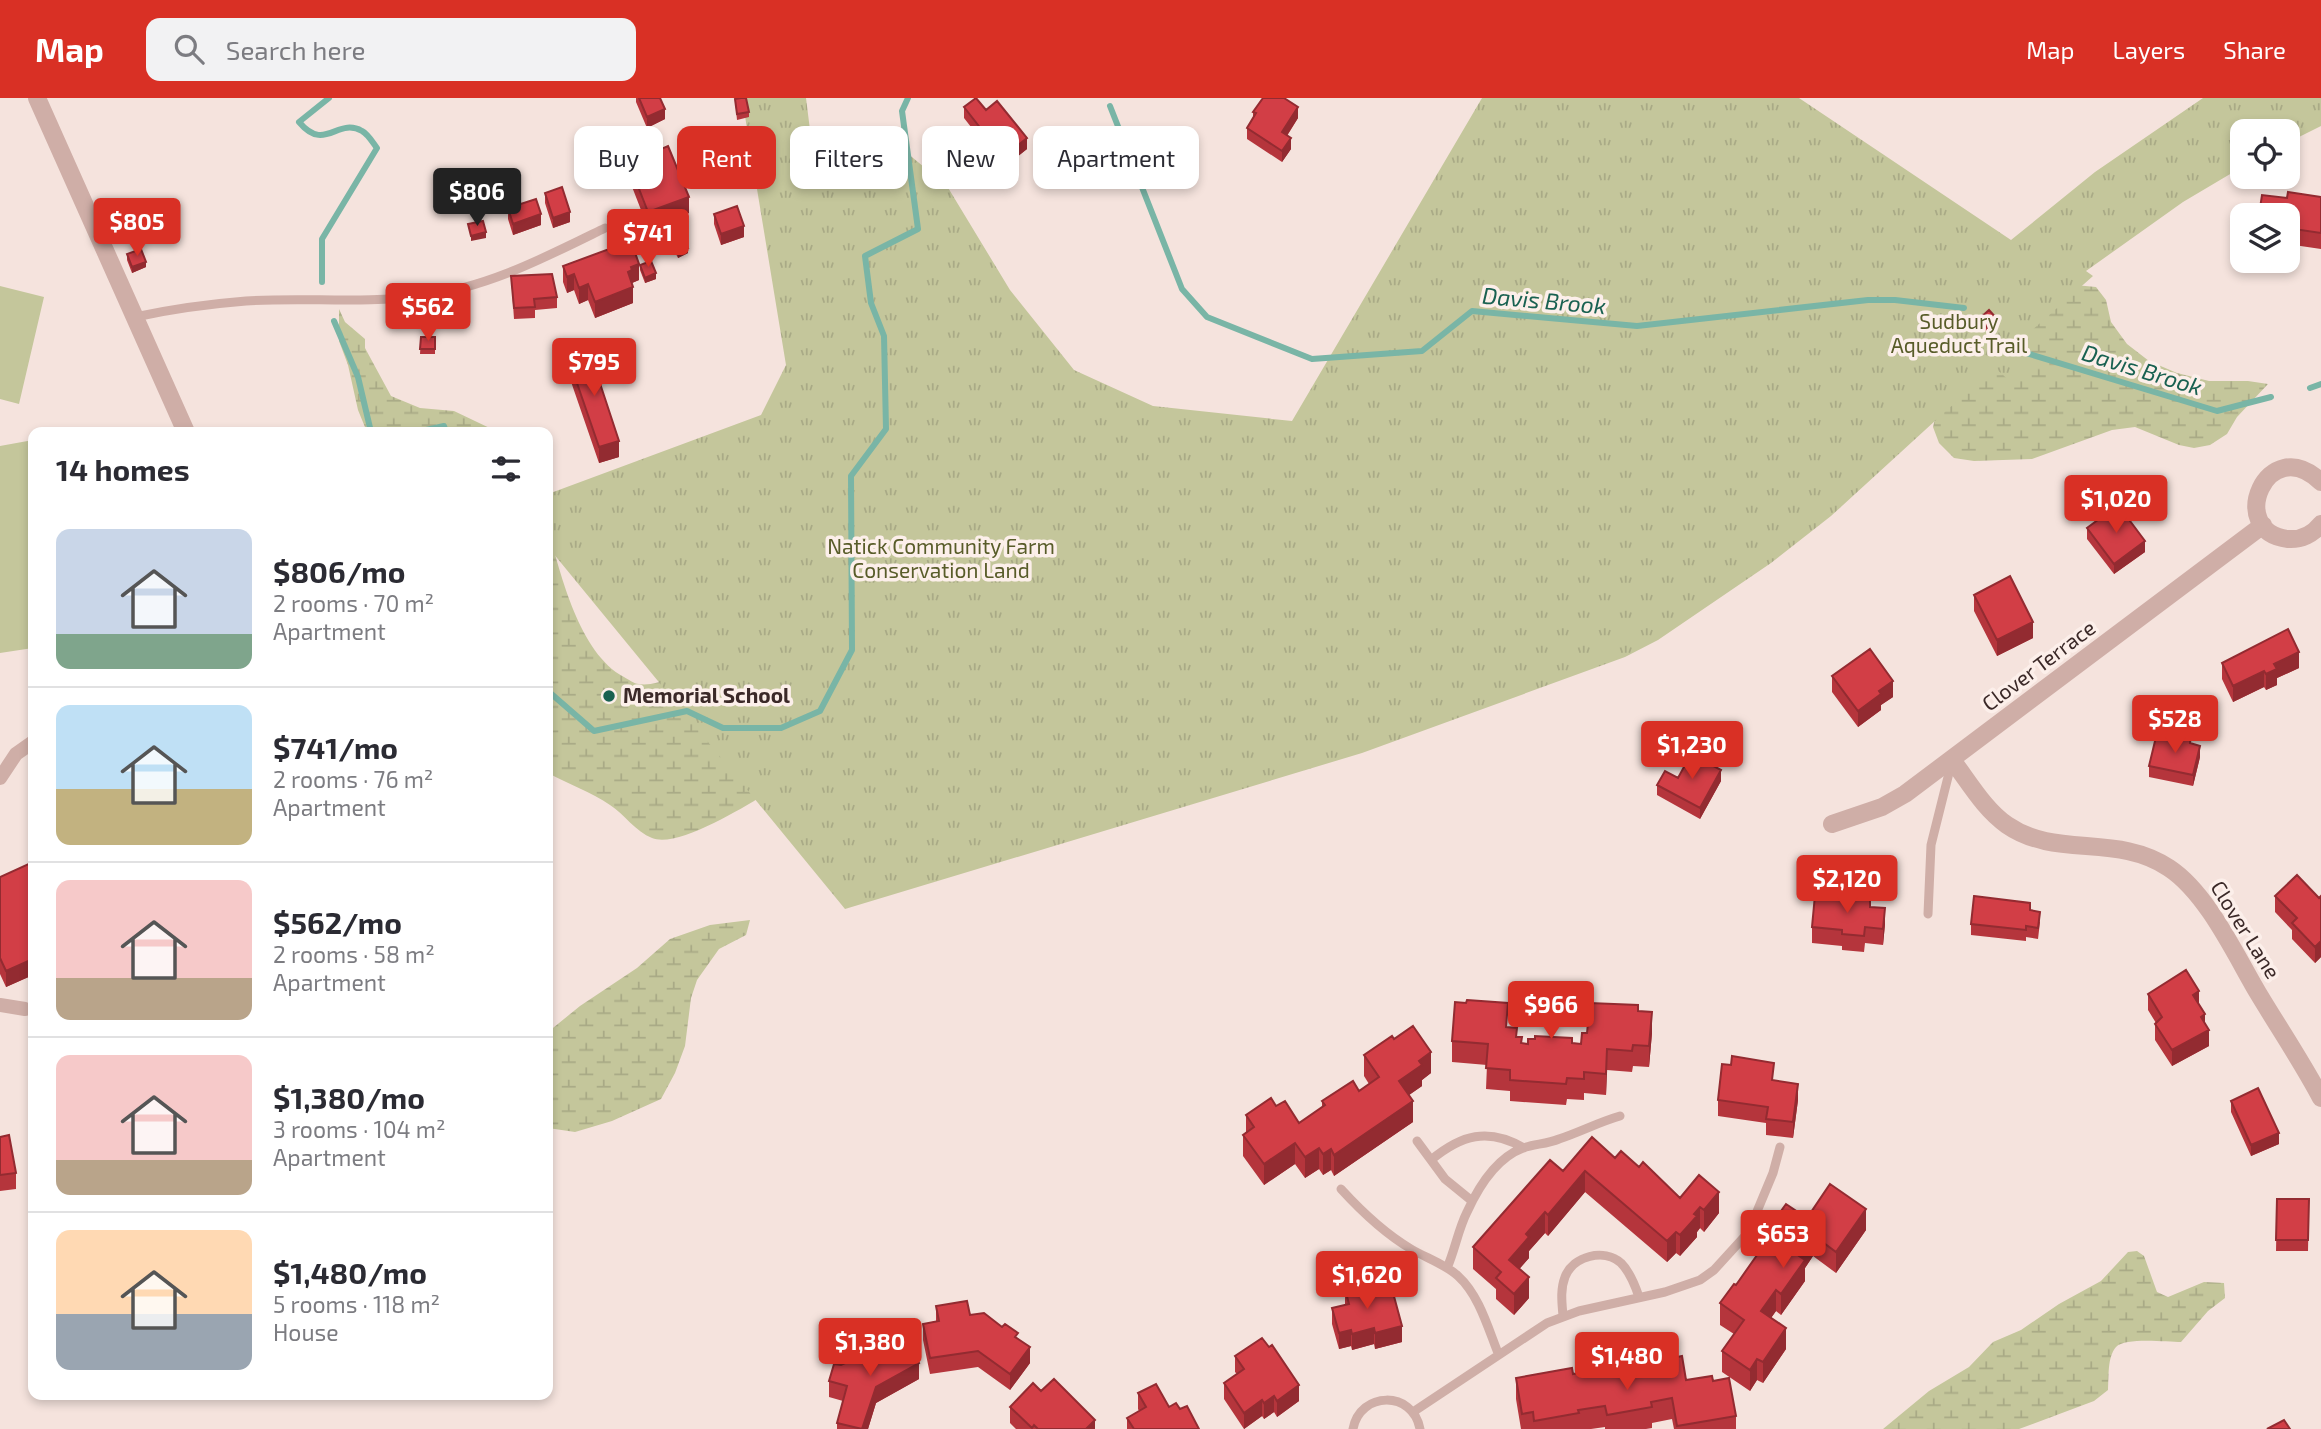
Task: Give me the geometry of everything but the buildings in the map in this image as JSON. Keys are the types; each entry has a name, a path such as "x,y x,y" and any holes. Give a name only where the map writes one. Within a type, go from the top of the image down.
{"street":[{"path":"37,98 182,427"},
{"path":"2321,482 2304,470 2293,467 2272,474 2264,481 2256,502 2257,513 2263,525 2280,537 2305,537 2317,530 2321,524"},
{"name":"Clover Terrace","path":"1832,824 1882,807 1905,794 2263,525"},
{"path":"0,778 16,754 28,746"},
{"name":"Clover Lane","path":"1952,760 1989,807 2004,822 2023,834 2042,841 2112,846 2134,851 2171,869 2188,883 2217,924 2321,1098"},
{"path":"0,1005 28,1008"}],"lane":[{"path":"135,317 176,309 247,301 421,296 467,287 520,270 605,228"},
{"path":"1928,914 1931,845 1952,760"},
{"path":"1447,1268 1472,1201 1501,1161 1524,1148 1553,1142 1600,1121 1620,1116"},
{"path":"1431,1160 1459,1140 1474,1137 1504,1138 1524,1148"},
{"path":"1417,1141 1446,1179 1472,1201"},
{"path":"1413,1412 1498,1353 1547,1323 1563,1316 1683,1287 1700,1280 1745,1236 1754,1221 1780,1147"},
{"path":"1341,1189 1358,1208 1392,1237 1447,1268 1469,1288 1498,1353"},
{"path":"1563,1316 1561,1301 1565,1277 1581,1260 1592,1256 1615,1259 1623,1265 1639,1297"},
{"path":"1353,1429 1360,1411 1374,1401 1395,1400 1413,1412 1420,1429"}],"green space":[{"name":"Natick Community Farm Conservation Land","path":"742,98 806,98 810,126 790,126 790,189 908,189 908,154 922,165 922,189 949,189 1010,290 1074,370 1153,406 1292,421 1482,98 1799,98 2011,240 2095,172 2203,98 2321,98 2321,126 2300,136 2300,119 2230,119 2230,174 2183,202 2086,271 2093,276 2021,340 2038,359 2013,384 1994,367 1831,516 1771,563 1658,640 1625,657 1362,753 845,909 553,553 553,492 761,415 786,365 757,189 776,189 776,126 747,126"},
{"path":"2075,285 2096,287 2106,300 2111,322 2127,344 2149,361 2177,373 2209,381 2268,384 2237,417 2227,434 2210,445 2194,448 2179,445 2135,427 2112,430 2032,459 1974,461 1954,458 1939,443 1933,427 1938,407"},
{"path":"0,286 44,297 19,404 0,399"},
{"path":"339,309 345,322 365,339 365,348 391,396 420,408 454,411 488,427 365,427 339,341"},
{"path":"28,441 28,649 0,653 0,446"},
{"path":"553,547 574,611 595,650 608,666 637,684 671,680 774,789 714,823 664,840 646,835 603,800 553,775"},
{"path":"750,920 746,935 719,949 697,980 691,998 685,1046 661,1099 612,1121 575,1132 553,1129 553,1028 580,1006 637,968 670,939 710,925"},
{"path":"2137,1251 2144,1256 2157,1292 2168,1297 2204,1282 2224,1283 2225,1298 2208,1311 2181,1342 2137,1341 2121,1344 2111,1356 2108,1390 2094,1401 2019,1429 1883,1429 1929,1391 1969,1367 1993,1342 2021,1330 2059,1304 2101,1281 2128,1252"}],"waterway":[{"name":"Davis Brook","path":"322,282 322,239 377,148 364,132 353,128 316,135 299,122 329,98"},
{"name":"Davis Brook","path":"553,695 594,731 687,711 723,728 781,728 820,711 852,650 851,476 886,429 884,336 871,303 865,256 918,229 902,111 908,98"},
{"name":"Davis Brook","path":"1110,106 1182,289 1207,317 1312,359 1422,351 1472,311 1637,326 1868,300 1895,300 1964,308"},
{"name":"Davis Brook","path":"334,321 358,377 370,427"},
{"name":"Davis Brook","path":"2003,346 2217,411 2271,397"},
{"name":"Davis Brook","path":"2310,388 2321,384"},
{"name":"Davis Brook","path":"440,427 444,427"}],"place":[{"name":"Memorial School","path":"609,696"}],"park label":[{"name":"Sudbury Aqueduct Trail","path":"1959,334"}]}
